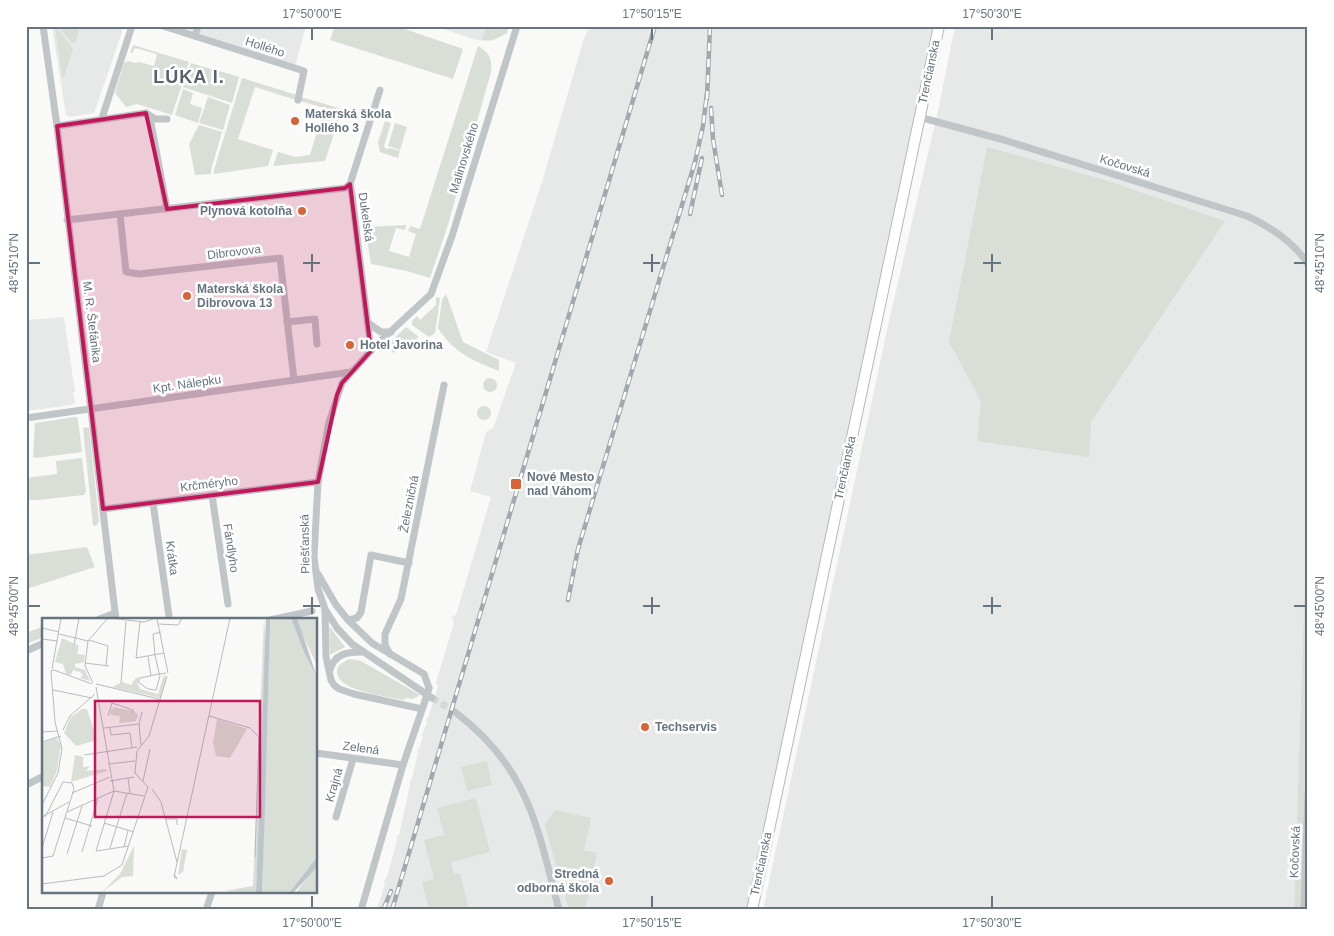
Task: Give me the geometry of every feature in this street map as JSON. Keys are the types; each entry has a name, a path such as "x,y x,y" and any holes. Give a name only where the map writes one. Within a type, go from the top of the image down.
{"main road":[{"name":"Trenčianska","path":"752,910 939,26"}],"street":[{"name":"M. R. Štefánika","path":"44,26 116,616"},
{"path":"102,118 132,26"},
{"name":"Hollého","path":"163,26 304,71 298,100"},
{"path":"195,36 198,26"},
{"name":"Malinovského","path":"430,294 452,236 517,27"},
{"name":"Dukelská","path":"371,351 350,184 380,90"},
{"path":"57,126 146,113 155,119 167,119"},
{"path":"146,113 151,123 167,209"},
{"name":"Kočovská","path":"919,118 1004,140 1247,216 1282,235 1308,264"},
{"path":"68,220 345,188 350,184"},
{"name":"Dibrovova","path":"120,214 126,272 139,274 280,258 294,380"},
{"name":"Piešťanská","path":"429,699 361,652 344,637 325,609 318,589 314,540 318,482 324,442 342,382 430,294"},
{"path":"287,322 315,319 317,344"},
{"path":"368,323 381,332 391,332"},
{"name":"Kpt. Nálepku","path":"26,418 350,372"},
{"name":"Železničná","path":"390,654 384,639 388,625 401,599 444,385"},
{"name":"Krčméryho","path":"103,509 318,482"},
{"name":"Fándlyho","path":"212,495 228,604"},
{"name":"Krátka","path":"153,502 169,616"},
{"path":"348,620 357,618 361,612 371,556 409,563"},
{"path":"316,572 321,576 336,605 348,620 372,643 424,674 429,688 429,699 422,709 403,765 361,910"},
{"path":"325,609 326,657 331,680 339,689 371,699 422,709"},
{"path":"279,618 312,611"},
{"path":"26,651 42,644"},
{"path":"330,670 337,657 348,653 361,652"},
{"path":"455,712 478,730 498,751 522,788 536,822 559,910"},
{"name":"Zelená","path":"318,753 403,765"},
{"name":"Krajná","path":"336,817 353,759"},
{"path":"26,785 42,777"},
{"name":"Kočovská","path":"1304,910 1308,794"},
{"path":"98,910 102,894"},
{"path":"206,910 211,894"}],"highlighted area":[{"path":"146,113 167,209 345,188 350,184 371,351 342,383 337,395 318,482 103,509 57,126"}],"shaded area":[{"path":"52,26 124,26 94,113 70,117 66,115"},
{"path":"55,26 73,49 64,77 62,77"},
{"path":"58,26 80,26 75,43 71,42"},
{"path":"154,26 306,26 294,70"},
{"path":"335,26 396,26 463,49 453,79 330,40"},
{"path":"435,26 508,26 506,33 492,41 476,40"},
{"path":"490,26 509,26 507,33 504,35 492,40 482,40 485,30"},
{"path":"590,26 938,26 758,910 377,910 385,884 383,882 387,877 397,836 399,835 417,750 420,747 426,720 438,687 436,682 454,623 452,619 456,615 491,497 470,491 486,432 493,428 516,363 486,352 543,179 583,41"},
{"path":"955,26 1308,26 1308,483 1294,910 763,910 889,321 939,106"},
{"path":"133,45 189,62 172,115 137,104 126,107 115,93 124,63 128,61 139,62 154,66 157,54 135,48 130,53"},
{"path":"478,46 489,57 491,72 447,228 430,278 407,271 371,264 365,227 406,225 405,230 396,228 389,251 409,257 416,234 408,231 410,226 420,229"},
{"path":"191,63 214,70 210,84 212,84 216,70 239,77 232,103 183,87"},
{"path":"242,78 297,95 296,100 255,87 238,139 273,150 268,166 214,174 214,170"},
{"path":"183,89 193,93 190,104 202,108 198,123 175,115"},
{"path":"208,97 230,105 223,130 199,123"},
{"path":"301,97 342,109 325,161 273,166 278,152 295,157 310,155 324,108 300,101"},
{"path":"385,121 391,123 384,146 386,149 390,148 400,151 398,158 380,152 378,142"},
{"path":"395,123 407,127 400,150 388,146"},
{"path":"199,125 222,132 211,174 195,175 189,144"},
{"path":"987,147 1105,180 1225,221 1091,422 1089,457 977,441 981,401 949,342"},
{"path":"446,294 463,342 499,360 499,371 464,355 444,337 438,328 442,300"},
{"path":"436,297 440,298 435,333 429,337 412,325 412,321 417,316 420,320 436,305"},
{"path":"64,317 75,402 71,405 26,411 26,320"},
{"path":"406,327 419,337 393,353 387,345"},
{"path":"490,378 495,380 497,385 495,390 490,392 485,390 483,385 485,380"},
{"path":"484,406 489,408 491,413 489,418 484,420 479,418 477,413 479,408"},
{"path":"77,417 82,452 33,457 35,423"},
{"path":"89,427 99,521 97,525 93,526 83,428"},
{"path":"82,458 86,492 84,495 26,500 26,478 57,474 56,461"},
{"path":"1308,483 1308,910 1294,910"},
{"path":"87,547 95,567 26,589 26,555"},
{"path":"329,626 345,647 330,655"},
{"path":"42,627 42,638 26,644 26,633"},
{"path":"349,659 361,661 420,695 413,699 405,698 405,700 355,689 340,679 337,673 340,664"},
{"path":"487,761 492,785 467,791 461,767"},
{"path":"476,798 490,852 451,862 454,874 460,873 469,910 429,910 422,882 434,879 424,840 444,835 437,808"},
{"path":"555,810 591,818 584,850 597,853 593,871 559,876 545,825"},
{"path":"592,877 585,910 569,910 561,881"}],"tunnel":[{"path":"432,698 455,712"}],"railway":[{"path":"392,910 655,26"},
{"path":"707,99 710,26"},
{"path":"568,600 578,549 695,162 703,126 707,93"},
{"path":"711,108 713,139 722,195"},
{"path":"690,214 702,158"},
{"path":"383,910 391,891"}],"place":[{"name":"Materská škola Hollého 3","path":"295,121"},
{"name":"Plynová kotolňa","path":"302,211"},
{"name":"Materská škola Dibrovova 13","path":"187,296"},
{"name":"Hotel Javorina","path":"350,345"},
{"name":"Nové Mesto nad Váhom","path":"516,484"},
{"name":"Techservis","path":"645,727"},
{"name":"Stredná odborná škola","path":"609,881"}],"district":[{"name":"LÚKA I.","path":"189,77"}]}
